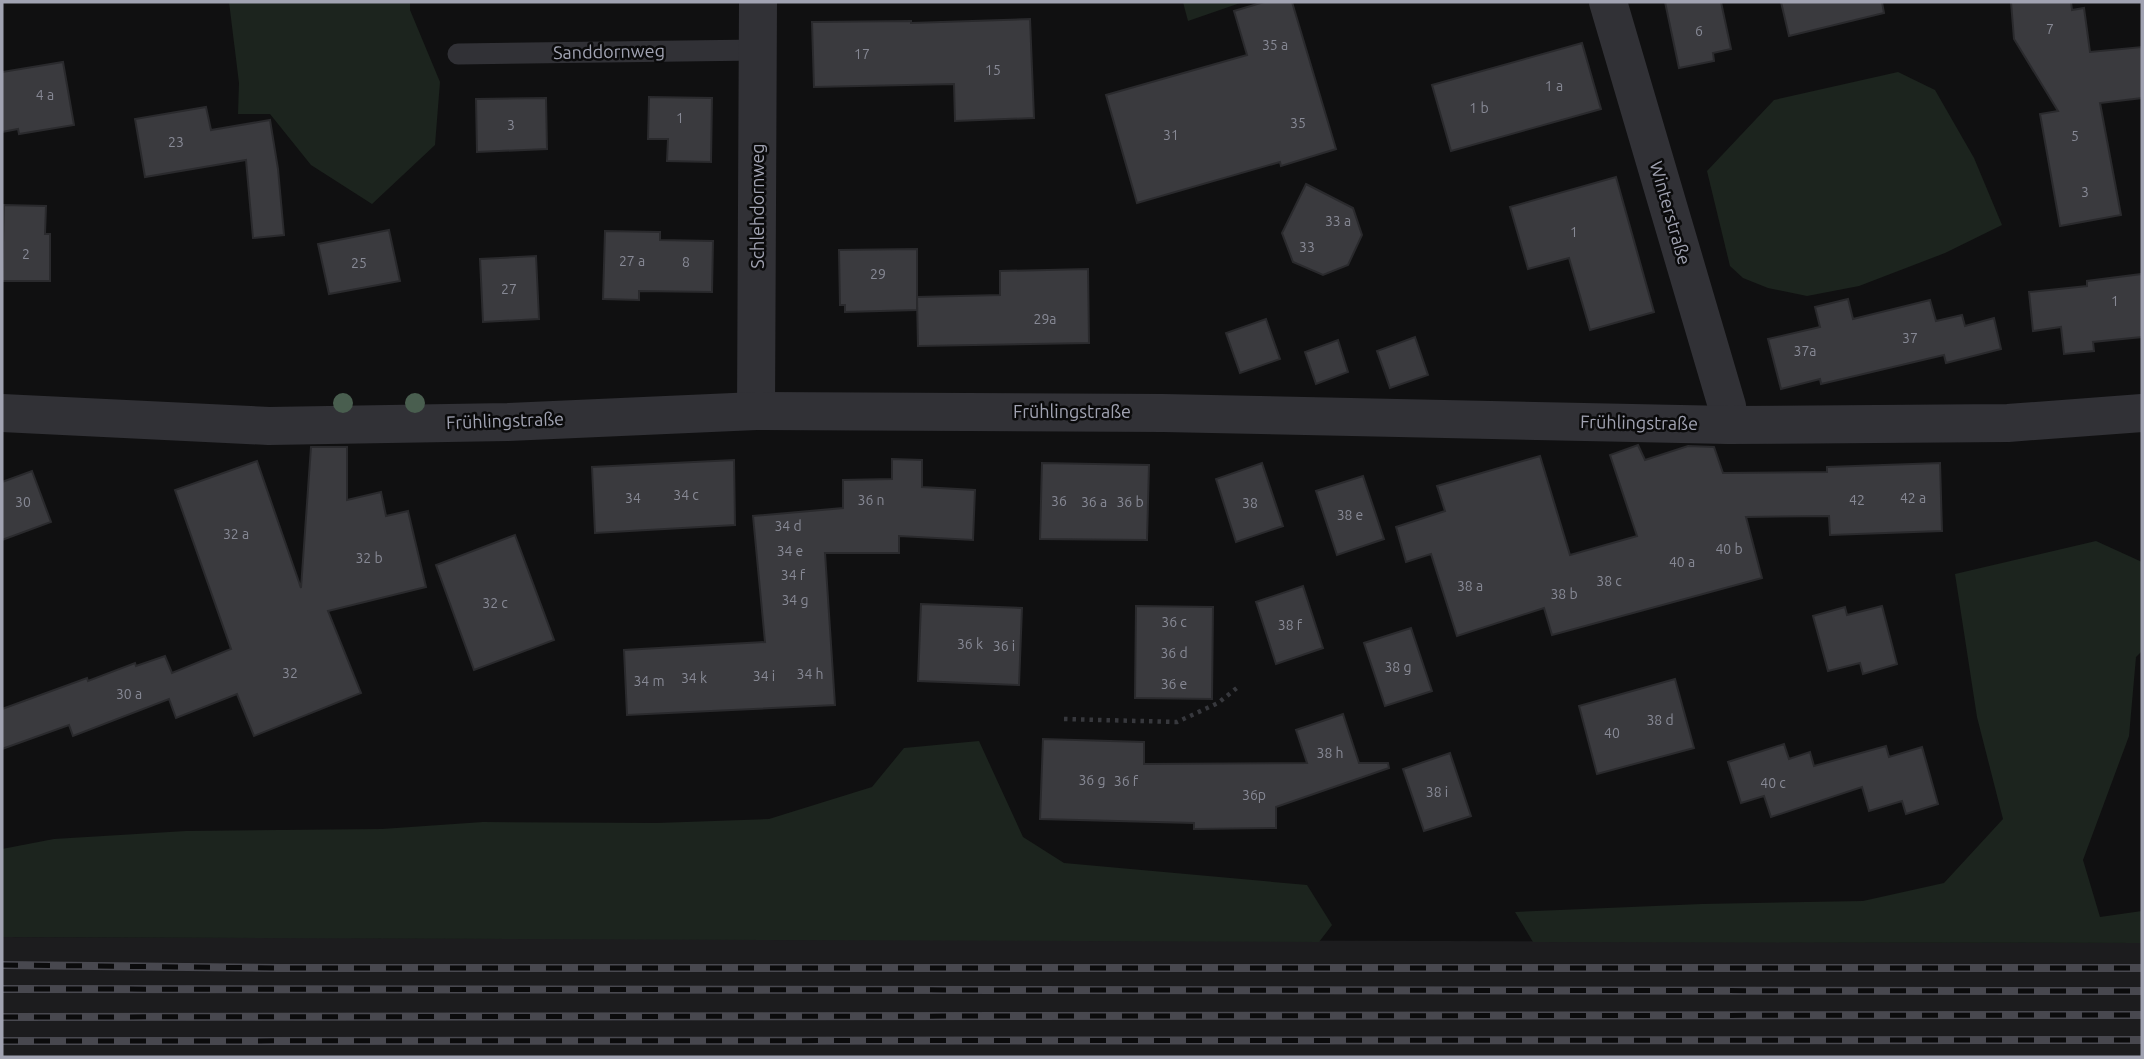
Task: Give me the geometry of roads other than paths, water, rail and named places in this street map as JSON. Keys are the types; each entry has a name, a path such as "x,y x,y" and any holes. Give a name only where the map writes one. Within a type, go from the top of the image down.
{"street":[{"name":"Schlehdornweg","path":"756,411 758,2"},
{"name":"Winterstraße","path":"1608,2 1727,405 1729,425"},
{"name":"Frühlingstraße","path":"2,413 269,426 508,422 756,411 1163,413 1729,425 2008,422 2142,413"}],"lane":[{"name":"Sanddornweg","path":"458,54 759,50"}],"railway":[{"path":"2,965 280,968 2142,968"},
{"path":"2,989 2142,991"},
{"path":"2,1017 2142,1015"},
{"path":"2,1041 2142,1040"}]}
